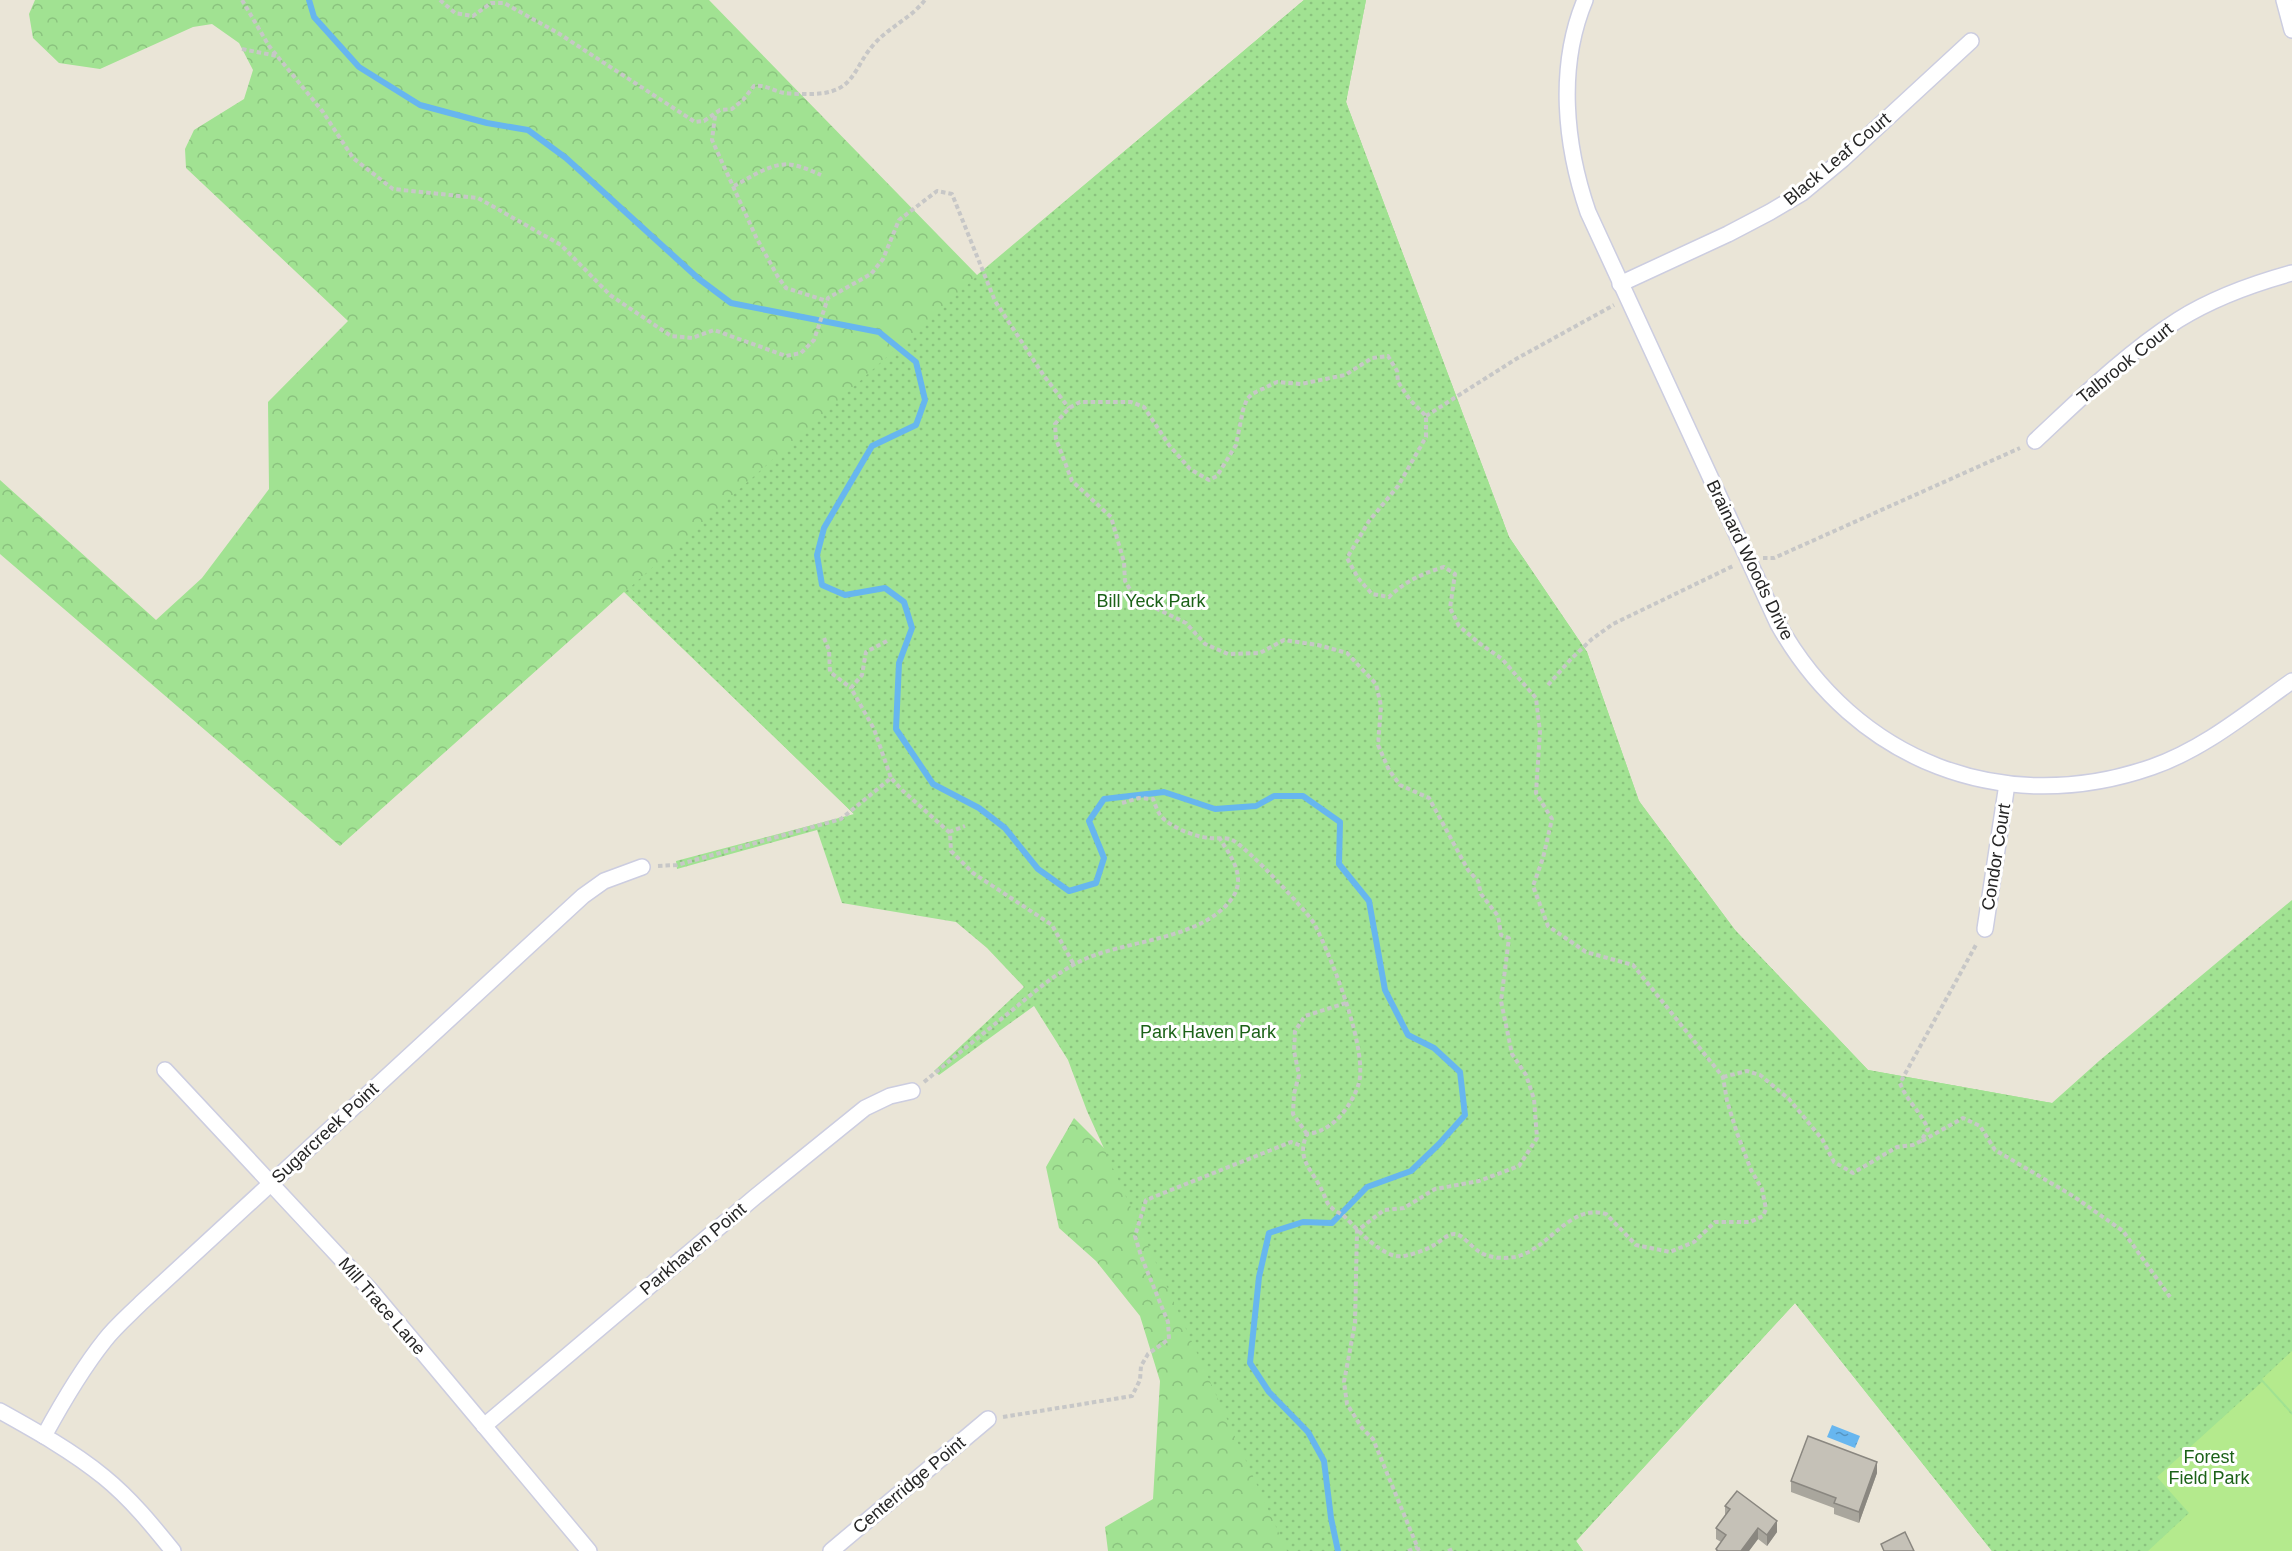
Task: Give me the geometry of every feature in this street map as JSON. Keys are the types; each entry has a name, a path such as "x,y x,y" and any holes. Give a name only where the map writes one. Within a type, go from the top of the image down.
{"street":[{"name":"Brainard Woods Drive","path":"1585,0 1573,39 1567,116 1578,184 1588,212 1788,642 1818,683 1842,708 1866,728 1891,744 1927,762 1975,778 2007,784 2046,787 2084,784 2154,766 2207,740 2292,681"},
{"path":"2284,0 2292,30"},
{"name":"Black Leaf Court","path":"1623,291 1802,193 1843,159 1971,41"},
{"name":"Talbrook Court","path":"2035,441 2106,374 2179,320 2230,293 2292,273"},
{"name":"Condor Court","path":"1985,929 2007,784"},
{"name":"Sugarcreek Point","path":"44,1436 65,1397 106,1339 141,1303 583,896 604,881 642,867"},
{"name":"Mill Trace Lane","path":"165,1070 373,1293 589,1551"},
{"name":"Parkhaven Point","path":"484,1425 755,1197 865,1108 890,1096 912,1091"},
{"path":"0,1411 75,1455 106,1478 134,1504 173,1551"},
{"name":"Centerridge Point","path":"831,1551 988,1419"}],"path":[{"path":"242,0 277,56 323,112 353,158 393,189 478,198 518,219 561,245 610,295 671,336 692,338 714,330 786,356 801,352 814,340 828,298 871,274 883,259 899,220 937,191 952,194 995,302 1044,376 1069,408"},
{"path":"440,0 455,13 473,16 491,3 504,1 695,122 704,121 720,110 732,109 754,86 760,84 786,93 814,94 844,86 857,73 874,43 903,22 925,0"},
{"path":"242,49 277,56"},
{"path":"715,115 712,140 756,237 786,288 827,301"},
{"path":"734,186 762,171 784,164 821,175"},
{"path":"1426,416 1623,291"},
{"path":"1308,1134 1302,1146 1305,1162 1317,1179 1329,1205 1343,1215 1357,1231 1382,1250 1401,1257 1434,1246 1452,1234 1457,1234 1481,1253 1500,1258 1516,1257 1546,1243 1568,1221 1600,1212 1606,1214 1636,1245 1670,1252 1694,1242 1715,1222 1750,1222 1763,1216 1766,1209 1762,1189 1751,1170 1737,1133 1727,1101 1723,1077 1633,964 1586,952 1548,926 1533,886 1544,858 1552,819 1536,793 1540,732 1536,698 1502,659 1479,644 1460,626 1450,608 1455,574 1444,567 1430,571 1400,586 1389,597 1372,594 1358,578 1347,558 1369,521 1398,486 1426,437 1426,416 1410,400 1398,382 1397,371 1388,356 1372,358 1346,375 1300,384 1277,382 1252,394 1247,399 1236,445 1217,476 1209,480 1190,469 1169,445 1143,407 1131,402 1080,402 1069,408 1055,424 1056,439 1072,481 1111,517 1124,562 1125,581 1132,593 1149,605 1186,623 1205,644 1228,654 1260,653 1284,640 1318,645 1347,653 1376,684 1381,706 1378,745 1389,770 1400,785 1430,798 1468,870 1478,881 1481,894 1498,916 1501,935 1509,938 1501,1001 1512,1054 1526,1075 1534,1099 1537,1138 1519,1166 1479,1181 1435,1190 1404,1208 1384,1210 1357,1231"},
{"path":"1548,685 1592,639 1613,624 1748,559 1774,558 2035,441"},
{"path":"824,638 829,651 830,672 851,688 874,729 891,778 949,832 951,851 973,873 1052,925 1074,965"},
{"path":"851,688 862,675 866,652 887,641"},
{"path":"642,867 677,865 841,819 891,778"},
{"path":"1122,803 1139,798 1152,799 1162,817 1187,833 1232,839 1304,910 1314,924 1352,1021 1362,1077 1353,1099 1336,1121 1308,1134"},
{"path":"949,832 965,826"},
{"path":"912,1091 1061,971 1099,954 1209,921 1231,900 1238,886 1236,863 1219,839"},
{"path":"1922,1141 1928,1129 1922,1115 1903,1092 1900,1083 1985,929"},
{"path":"1308,1134 1293,1114 1294,1094 1299,1075 1294,1051 1295,1031 1305,1016 1346,1003"},
{"path":"1723,1077 1747,1071 1760,1075 1789,1100 1822,1139 1834,1162 1853,1173 1898,1147 1922,1141 1963,1118 1980,1126 1995,1150 2073,1196 2123,1231 2170,1297"},
{"path":"988,1419 1019,1416 1132,1396 1140,1380 1141,1366 1148,1354 1168,1339 1168,1322 1135,1236 1146,1200 1291,1142 1302,1146"},
{"path":"1357,1231 1355,1323 1344,1382 1347,1404 1372,1439 1419,1549 1408,1551"}],"green space":[{"name":"Bill Yeck Park","path":"35,0 709,0 977,275 1304,0 1366,0 1346,102 1509,537 1587,652 1639,801 1735,930 1868,1070 2052,1103 1992,1551 1795,1303 1576,1541 1583,1551 1108,1551 1105,1527 1153,1499 1160,1381 1140,1316 1096,1261 1059,1228 1046,1167 1074,1118 1162,1206 1029,983 624,592 340,846 0,554 0,480 156,620 202,578 269,489 268,402 348,321 186,168 185,149 194,130 244,99 253,70 239,43 212,24 193,27 100,69 59,63 33,38 29,14"},
{"name":"Bill Yeck Park","path":"1304,0 1366,0 1346,102 1509,537 1587,652 1639,801 1735,930 1868,1070 2052,1103 2292,900 2292,1551 1992,1551 1795,1303 1576,1541 1583,1551 1287,1551 1087,1111 1068,1060 1034,1006 939,1075 934,1071 1024,987 987,948 956,922 842,903 817,830 677,869 676,861 854,814 625,592 977,276"},
{"path":"2292,1351 2292,1412 2262,1379"},
{"name":"Forest Field Park","path":"2262,1382 2292,1415 2292,1551 2148,1551 2189,1513 2157,1477"}],"water":[{"path":"1832,1425 1860,1436 1855,1448 1827,1437"}],"building":[{"path":"1808,1436 1877,1462 1859,1512 1834,1503 1836,1498 1791,1481"},
{"path":"1737,1491 1777,1521 1767,1535 1758,1528 1741,1551 1718,1551 1716,1549 1726,1535 1716,1528 1730,1509 1725,1506"},
{"path":"1905,1532 1914,1551 1884,1551 1881,1544"}],"waterway":[{"path":"309,0 314,17 359,67 420,105 487,123 528,130 566,158 699,279 731,303 879,332 916,362 925,400 916,425 872,446 824,528 817,555 822,585 845,595 885,588 904,602 912,628 899,663 896,729 933,784 979,808 1005,828 1038,869 1069,891 1096,883 1104,858 1089,821 1104,799 1164,792 1215,809 1256,806 1274,796 1303,796 1340,822 1339,864 1369,901 1385,990 1408,1035 1434,1048 1460,1072 1465,1115 1411,1171 1367,1187 1332,1223 1303,1222 1269,1233 1259,1277 1250,1363 1269,1392 1308,1432 1324,1461 1331,1518 1338,1551"}],"park label":[{"name":"Park Haven Park","path":"1208,1032"}]}
